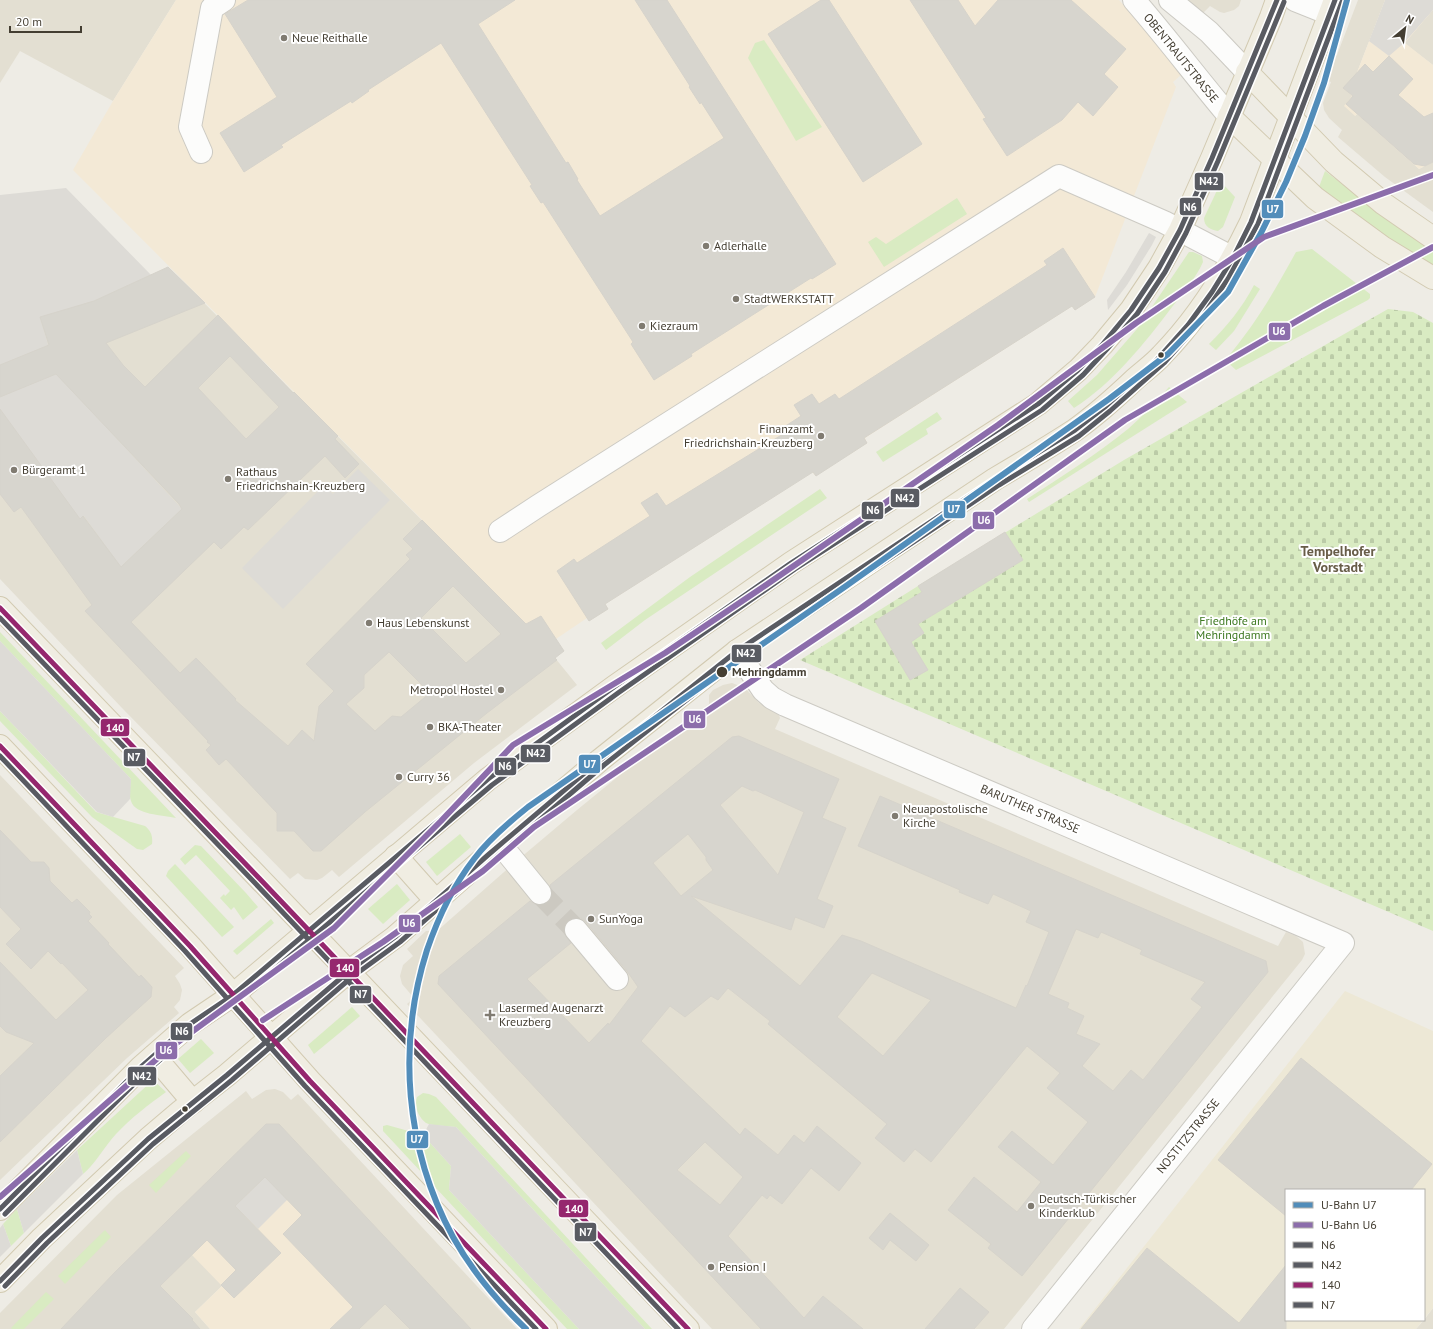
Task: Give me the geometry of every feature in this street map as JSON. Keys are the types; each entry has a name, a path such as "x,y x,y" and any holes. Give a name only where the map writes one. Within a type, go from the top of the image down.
{"main road":[{"path":"0,1209 134,1074 190,1024 233,995 488,779 614,687 791,563 1038,404 1078,370 1121,323 1144,292 1180,230 1248,72 1277,0"},
{"path":"0,1281 42,1238 159,1130 227,1075 348,972 395,938 600,760 737,651 995,479 1028,460 1091,418 1162,355 1195,316 1216,286 1233,258 1251,222 1332,7"},
{"path":"1248,72 1290,118 1334,162 1384,204 1433,238"},
{"path":"1229,116 1315,198 1382,247 1433,278"},
{"path":"0,608 309,930 688,1329"},
{"path":"0,746 190,946 352,1126 546,1329"},
{"path":"396,856 436,901"},
{"path":"154,1056 193,1102"}],"street":[{"path":"201,152 190,127 212,8 224,0"},
{"name":"OBENTRAUTSTRASSE","path":"1134,0 1161,31 1192,73 1229,116"},
{"path":"1170,0 1209,32 1248,72"},
{"path":"1295,0 1332,7"},
{"path":"500,531 1059,176 1164,222 1233,258"},
{"name":"BARUTHER STRASSE","path":"737,651 763,690 778,701 1343,943"},
{"path":"501,845 540,892"},
{"path":"576,930 617,980"},
{"name":"NOSTITZSTRASSE","path":"1033,1329 1343,943"}],"shaded area":[{"path":"0,0 176,0 113,101 20,51 0,83"},
{"path":"176,0 1119,0 1153,39 1181,75 1173,82 1176,87 1095,297 1075,310 1072,306 865,438 867,443 849,455 847,452 833,462 834,464 816,476 812,472 605,604 608,609 589,621 587,618 547,645 73,170 113,101"},
{"path":"1187,0 1241,0 1239,6 1234,10 1224,13 1210,6 1203,13"},
{"path":"1358,0 1385,0 1356,75 1353,96 1355,116 1357,114 1419,169 1433,162 1433,212 1385,177 1338,137 1342,130 1329,118 1324,110 1323,103 1331,82 1321,78 1327,63 1337,55"},
{"path":"1385,0 1433,0 1433,10 1405,43 1433,65 1433,162 1419,169 1357,114 1355,116 1344,106 1352,96 1343,88 1356,75"},
{"path":"1385,0 1433,0 1433,10 1404,43 1389,56 1369,41"},
{"path":"1433,10 1433,65 1404,43"},
{"path":"66,188 151,275 94,301 40,318 57,374 182,509 110,577 117,562 84,516 68,527 0,409 0,195"},
{"path":"1149,233 1156,237 1152,245 1127,285 1108,310 1107,300 1126,272"},
{"path":"168,267 534,632 577,685 474,763 339,877 332,870 317,880 305,879 298,873 290,879 122,708 0,579 0,298 94,301"},
{"path":"358,469 390,500 283,609 242,568 324,485 333,494"},
{"path":"0,641 131,779 130,799 113,817 97,812 0,711"},
{"path":"732,683 745,688 759,703 778,713 780,718 775,729 1278,946 1286,932 1296,936 1303,942 1305,954 1302,960 1004,1329 712,1329 407,1004 414,998 402,984 400,976 403,965 413,956 407,949 426,931 437,931 577,810 709,704 709,695 713,690 723,685"},
{"path":"0,775 184,968 175,976 182,990 180,1000 174,1007 179,1013 127,1058 0,1180"},
{"path":"1345,991 1433,1031 1433,1308 1425,1318 1425,1189 1285,1189 1285,1321 1422,1321 1416,1329 1079,1329"},
{"path":"275,1089 283,1092 291,1100 298,1094 517,1329 330,1329 376,1284 235,1206 239,1210 221,1284 222,1286 195,1312 210,1329 0,1329 0,1313 117,1195 246,1091 252,1099 266,1090"},
{"path":"429,1124 456,1127 645,1329 579,1329 449,1190 451,1166 423,1135"},
{"path":"77,1150 83,1174 24,1233 17,1209"},
{"path":"275,1167 376,1284 330,1329 210,1329 195,1312 222,1286 192,1255 238,1210 235,1206"},
{"path":"275,1167 297,1190 258,1229 235,1206"},
{"path":"3,1224 11,1246 0,1257 0,1228"},
{"path":"1433,1308 1433,1329 1416,1329 1423,1321 1425,1321 1425,1319"}],"green space":[{"path":"764,40 822,127 796,141 748,58 755,43"},
{"path":"1325,171 1404,231 1433,250 1433,266 1389,238 1319,187"},
{"path":"1221,182 1235,197 1223,227 1218,231 1208,228 1205,224 1204,218"},
{"path":"957,198 967,214 884,267 868,242 876,237 886,244"},
{"path":"1312,249 1370,294 1370,298 1236,370 1225,360 1246,334 1264,308 1296,252"},
{"path":"1189,252 1202,256 1203,262 1189,285 1150,335 1115,375 1074,408 1068,401 1097,375 1137,329"},
{"path":"1254,285 1260,289 1234,331 1216,350 1209,344 1234,316"},
{"name":"Friedhöfe am Mehringdamm","path":"1388,309 1413,312 1433,323 1433,931 800,660 1124,460"},
{"path":"1169,387 1187,402 1029,502 1027,499 1116,439 1139,419"},
{"path":"937,412 942,419 926,429 928,434 883,462 876,452"},
{"path":"820,489 827,498 645,620 606,650 601,643 690,577"},
{"path":"0,632 176,818 144,812 134,806 130,796 131,779 0,641"},
{"path":"0,711 96,812 145,826 151,834 152,844 143,850 137,849 92,817 0,721"},
{"path":"460,834 471,847 437,876 426,862"},
{"path":"195,845 201,846 258,907 243,920 234,907 231,910 220,898 224,894 225,896 230,891 196,855 185,865 180,859"},
{"path":"175,864 234,927 222,937 166,876 168,871"},
{"path":"397,884 410,900 383,924 368,909"},
{"path":"271,919 274,923 237,955 233,951"},
{"path":"352,1007 360,1016 314,1054 308,1045"},
{"path":"201,1039 214,1053 190,1073 178,1059"},
{"path":"153,1080 166,1092 122,1128 83,1174 77,1150"},
{"path":"423,1093 436,1097 652,1329 645,1329 456,1127 432,1125 423,1121 416,1108 416,1100 417,1097"},
{"path":"387,1125 423,1135 451,1166 449,1190 579,1329 567,1329 383,1131 383,1126"},
{"path":"186,1151 191,1156 156,1193 149,1185"},
{"path":"17,1209 24,1233 11,1246 3,1224"},
{"path":"105,1230 111,1237 65,1284 58,1276"},
{"path":"46,1292 54,1299 24,1329 12,1329 11,1328"}],"building":[{"path":"248,0 515,0 478,24 566,163 568,162 578,179 577,180 600,216 724,138 701,102 700,104 689,87 690,86 635,0 667,0 836,264 812,279 811,278 691,354 692,356 654,380 631,344 633,342 543,202 541,203 530,186 532,185 441,43 368,90 369,91 352,103 351,101 281,145 283,147 244,172 220,133 277,97 225,14"},
{"path":"821,0 829,0 922,144 863,182 768,34"},
{"path":"910,0 958,0 975,26 998,0 1071,0 1126,49 1104,74 1118,87 1093,116 1078,102 1062,120 1007,156 983,119 986,118"},
{"path":"1389,56 1413,79 1398,95 1424,117 1433,113 1433,162 1425,166 1414,164 1346,104 1353,96 1343,88 1365,64 1373,72"},
{"path":"1063,248 1095,297 1075,310 1072,306 864,438 867,443 816,476 813,472 605,604 608,609 589,621 557,571 574,559 577,563 650,516 641,503 657,493 666,506 788,431 784,427 801,416 794,405 812,394 819,404 835,394 839,399 1047,265 1044,261"},
{"path":"168,267 205,303 106,343 123,365 145,387 218,315 293,393 294,392 338,436 335,439 359,464 345,478 325,456 248,530 244,527 221,549 214,542 131,622 180,673 196,658 236,699 235,700 288,746 302,730 314,741 319,706 334,691 306,664 410,559 406,555 413,549 403,539 422,520 526,624 541,616 564,651 555,658 557,660 487,713 365,812 321,851 313,851 294,831 277,831 277,813 226,759 219,765 206,750 211,745 207,742 208,741 85,611 92,605 21,507 14,512 0,494 0,409 80,519 83,516 121,567 182,509 179,504 56,374 0,397 0,365 49,345 40,317 94,301","holes":["230,356 279,407 246,439 198,388","453,586 501,634 466,663 421,618","389,652 430,693 401,717 392,716 375,731 346,704 364,688 364,675"]},
{"path":"1005,532 1023,560 918,624 924,633 911,642 928,670 910,680 875,621 922,592 918,586"},
{"path":"739,736 839,779 822,818 846,828 817,899 833,906 824,928 795,917 791,930 691,896 800,986 842,935 861,941 1016,1008 1026,985 1027,986 1049,932 1026,922 1031,911 993,894 988,904 959,892 960,890 858,846 880,796 1266,961 1268,972 1022,1276 988,1248 991,1244 948,1210 974,1177 1017,1212 1041,1182 998,1147 1012,1131 1053,1165 1088,1122 1047,1088 1060,1073 1027,1046 931,1162 915,1149 904,1162 875,1138 887,1124 768,1024 770,1021 728,988 718,1000 711,996 685,1017 670,1006 641,1041 740,1135 745,1128 778,1155 794,1135 804,1143 817,1126 861,1163 839,1191 811,1168 782,1204 770,1195 767,1199 762,1195 728,1236 804,1318 823,1296 863,1329 761,1329 438,984 439,976 530,901 535,904 542,905 548,902 552,897 550,885 732,737","holes":["742,786 753,791 755,790 804,812 778,875 720,805","688,834 706,857 706,860 713,870 681,896 653,863","574,918 581,918 586,922 627,971 638,987 609,1025 608,1023 589,1043 527,979 571,943 564,933 564,926 568,921","1076,929 1098,938 1101,932 1142,950 1140,954 1205,982 1191,999 1202,1007 1143,1080 1131,1070 1113,1091 1082,1066 1100,1044 1076,1034 1084,1016 1067,1008 1069,1003 1048,994","872,973 931,1000 883,1056 837,1017","705,1142 743,1177 720,1205 677,1170"]},
{"path":"0,830 31,862 44,862 49,868 50,881 72,903 77,899 90,912 89,914 92,917 88,921 139,977 141,975 152,987 151,997 106,1038 0,1142 0,1076 34,1043 6,1032 0,1026 0,962 56,1020 88,990 48,951 31,969 6,944 21,929 0,907"},
{"path":"1301,1058 1432,1164 1412,1189 1285,1189 1285,1215 1218,1160"},
{"path":"266,1124 279,1124 471,1329 410,1329 385,1304 359,1329 330,1329 353,1307 283,1234 302,1215 265,1177 235,1206 281,1253 234,1298 221,1285 236,1270 207,1240 160,1286 193,1319 192,1320 200,1329 61,1329 115,1272"},
{"path":"890,1213 929,1245 916,1261 890,1240 883,1250 869,1238"},
{"path":"1147,1248 1239,1323 1285,1266 1286,1329 1081,1329"},
{"path":"960,1288 989,1312 974,1329 925,1329"}],"tunnel":[{"path":"540,893 576,930"}],"metro line":[{"name":"U7","path":"526,1329 486,1286 460,1250 437,1203 424,1168 416,1133 411,1096 409,1059 412,1023 418,986 431,938 441,914 459,880 466,869 492,838 528,807 846,586 1109,399 1168,354 1228,292 1261,233 1286,182 1305,136 1324,83 1347,0"},
{"name":"U6","path":"0,1197 167,1050 334,928 441,821 513,745 665,653 766,585 998,425 1136,323 1264,237 1433,175"},
{"name":"U6","path":"263,1020 383,942 483,871 534,827 861,608 1125,420 1323,306 1433,247"}],"transit line":[{"name":"N6","path":"0,1209 141,1067 190,1024 233,995 488,779 614,687 791,563 1038,404 1078,370 1102,345 1131,310 1159,268 1180,230 1212,158 1277,0"},
{"name":"N6","path":"0,1281 42,1238 148,1139 227,1075 348,972 395,937 488,855 600,760 737,651 995,479 1075,430 1106,406 1156,361 1188,325 1212,292 1233,258 1251,222 1335,0"},
{"name":"N42","path":"5,1214 146,1072 194,1030 238,1000 492,785 618,693 795,569 1042,410 1083,375 1137,314 1165,272 1186,233 1218,161 1284,2"},
{"name":"N42","path":"5,1286 47,1243 153,1144 232,1080 352,977 400,942 604,765 741,657 999,485 1079,436 1110,411 1164,363 1194,329 1228,279 1258,224 1342,2"},
{"name":"140","path":"0,608 688,1329"},
{"name":"N7","path":"0,618 254,882 678,1329"},
{"name":"140","path":"0,746 190,946 310,1081 546,1329"},
{"name":"N7","path":"0,756 185,951 305,1086 536,1329"}],"place":[{"name":"Neue Reithalle","path":"284,38"},
{"name":"Adlerhalle","path":"706,246"},
{"name":"StadtWERKSTATT","path":"736,299"},
{"name":"Kiezraum","path":"642,326"},
{"name":"Finanzamt Friedrichshain-Kreuzberg","path":"821,436"},
{"name":"Bürgeramt 1","path":"14,470"},
{"name":"Rathaus Friedrichshain-Kreuzberg","path":"228,479"},
{"name":"Haus Lebenskunst","path":"369,623"},
{"name":"Mehringdamm","path":"722,672"},
{"name":"Metropol Hostel","path":"501,690"},
{"name":"BKA-Theater","path":"430,727"},
{"name":"Curry 36","path":"399,777"},
{"name":"Neuapostolische Kirche","path":"895,816"},
{"name":"SunYoga","path":"591,919"},
{"name":"Lasermed Augenarzt Kreuzberg","path":"490,1015"},
{"name":"Deutsch-Türkischer Kinderklub","path":"1031,1206"},
{"name":"Pension I","path":"711,1267"}],"district":[{"name":"Tempelhofer Vorstadt","path":"1338,560"}]}
